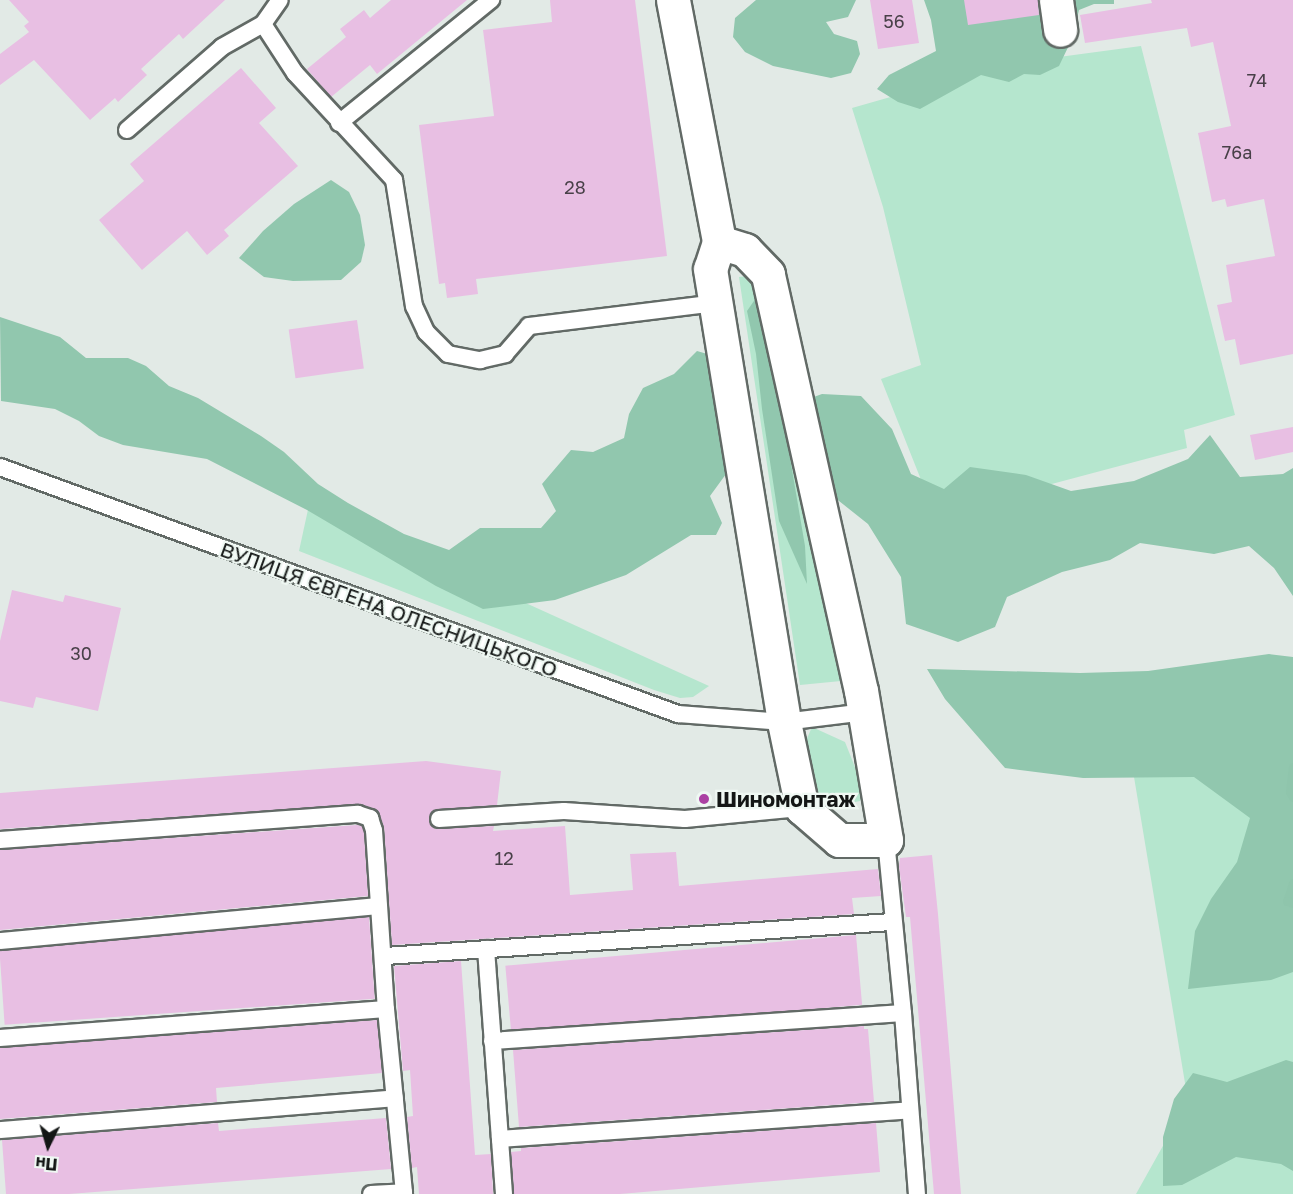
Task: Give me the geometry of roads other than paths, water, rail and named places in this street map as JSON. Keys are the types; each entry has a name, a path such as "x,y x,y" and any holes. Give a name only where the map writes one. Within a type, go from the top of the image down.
{"street":[{"path":"673,0 719,242 710,269 784,722 802,808 839,840 885,840 865,712 768,274 745,249 719,242"}],"lane":[{"path":"127,130 222,47 263,24 280,0"},
{"path":"339,123 491,0"},
{"path":"263,24 295,73 394,180 414,306 426,332 448,354 480,360 505,354 529,326 716,303"},
{"name":"ВУЛИЦЯ ЄВГЕНА ОЛЕСНИЦЬКОГО","path":"0,467 678,714 784,722 865,712"},
{"path":"439,819 564,811 685,819 802,808"},
{"path":"0,840 358,814 370,818 374,830 386,1010 404,1193 371,1194"},
{"path":"885,840 903,1013 917,1194"},
{"path":"0,941 378,906"},
{"path":"384,956 892,922"},
{"path":"486,949 504,1194"},
{"path":"0,1038 386,1010"},
{"path":"492,1041 903,1013"},
{"path":"0,1130 395,1098"},
{"path":"500,1139 910,1110"}],"waterway":[{"path":"1293,767 1290,792 1293,797"},
{"path":"1293,883 1287,901 1293,903"}],"place":[{"name":"Шиномонтаж","path":"704,799"}]}
